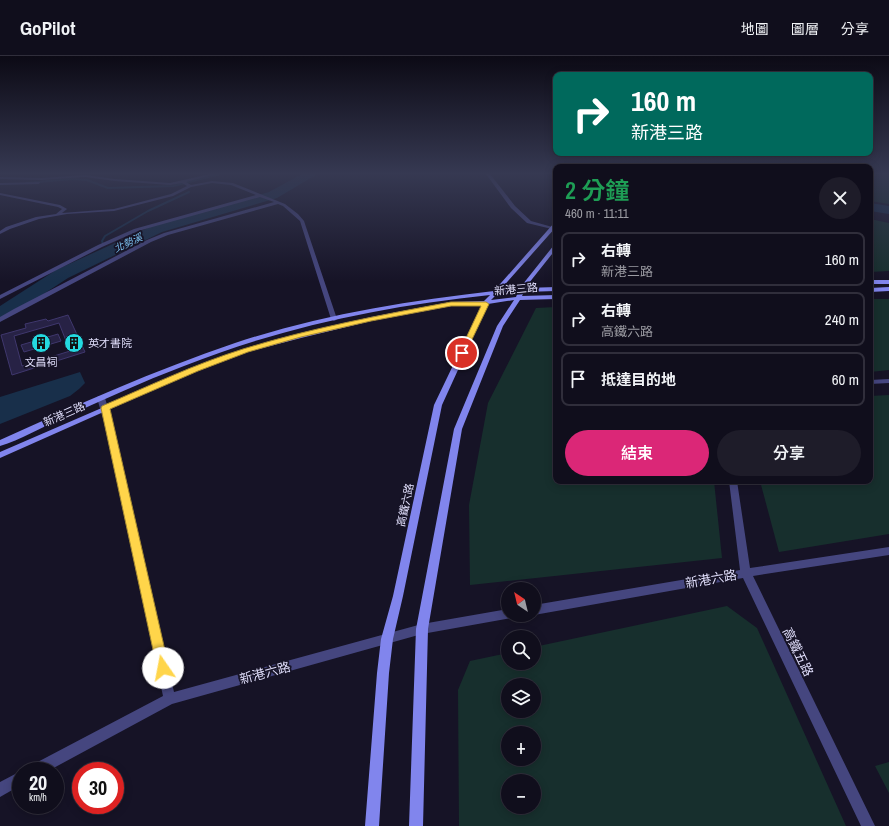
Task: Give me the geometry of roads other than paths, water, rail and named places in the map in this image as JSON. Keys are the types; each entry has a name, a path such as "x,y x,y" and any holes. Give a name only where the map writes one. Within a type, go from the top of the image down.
{"street":[{"path":"0,233 21,223 55,214 63,210"},
{"path":"55,214 100,212 112,210"},
{"path":"0,297 100,246 136,230 208,210"},
{"path":"0,320 44,295 149,241 166,234 249,210"},
{"path":"290,210 302,221 334,318"},
{"path":"516,210 529,222 553,227"},
{"name":"高鐵六路","path":"372,826 383,673 387,639 398,596 438,404 486,304 553,229"},
{"path":"416,826 422,629 458,429 500,326 520,294 553,250"},
{"path":"873,282 889,282"},
{"name":"新港三路","path":"0,455 196,369 245,351 371,319 451,304 486,304 520,294 553,289"},
{"path":"873,290 889,289"},
{"name":"新港三路","path":"0,443 101,398 209,354 263,337 334,318 400,305 496,292 553,297"},
{"path":"873,382 889,381"},
{"path":"101,398 105,408 170,699"},
{"name":"高鐵五路","path":"732,484 746,573 868,826"},
{"name":"新港六路","path":"541,609 746,573 889,551"},
{"name":"新港六路","path":"52,762 170,699 422,629 501,615"},
{"path":"0,790 12,783"}],"water":[{"path":"80,372 85,383 70,396 0,424 0,397"}],"waterway":[{"path":"103,244 102,241 105,236 150,210"},
{"name":"北勢溪","path":"0,314 62,274 157,229 222,210"}],"place":[{"name":"文昌祠","path":"41,343"},
{"name":"英才書院","path":"74,343"}]}
